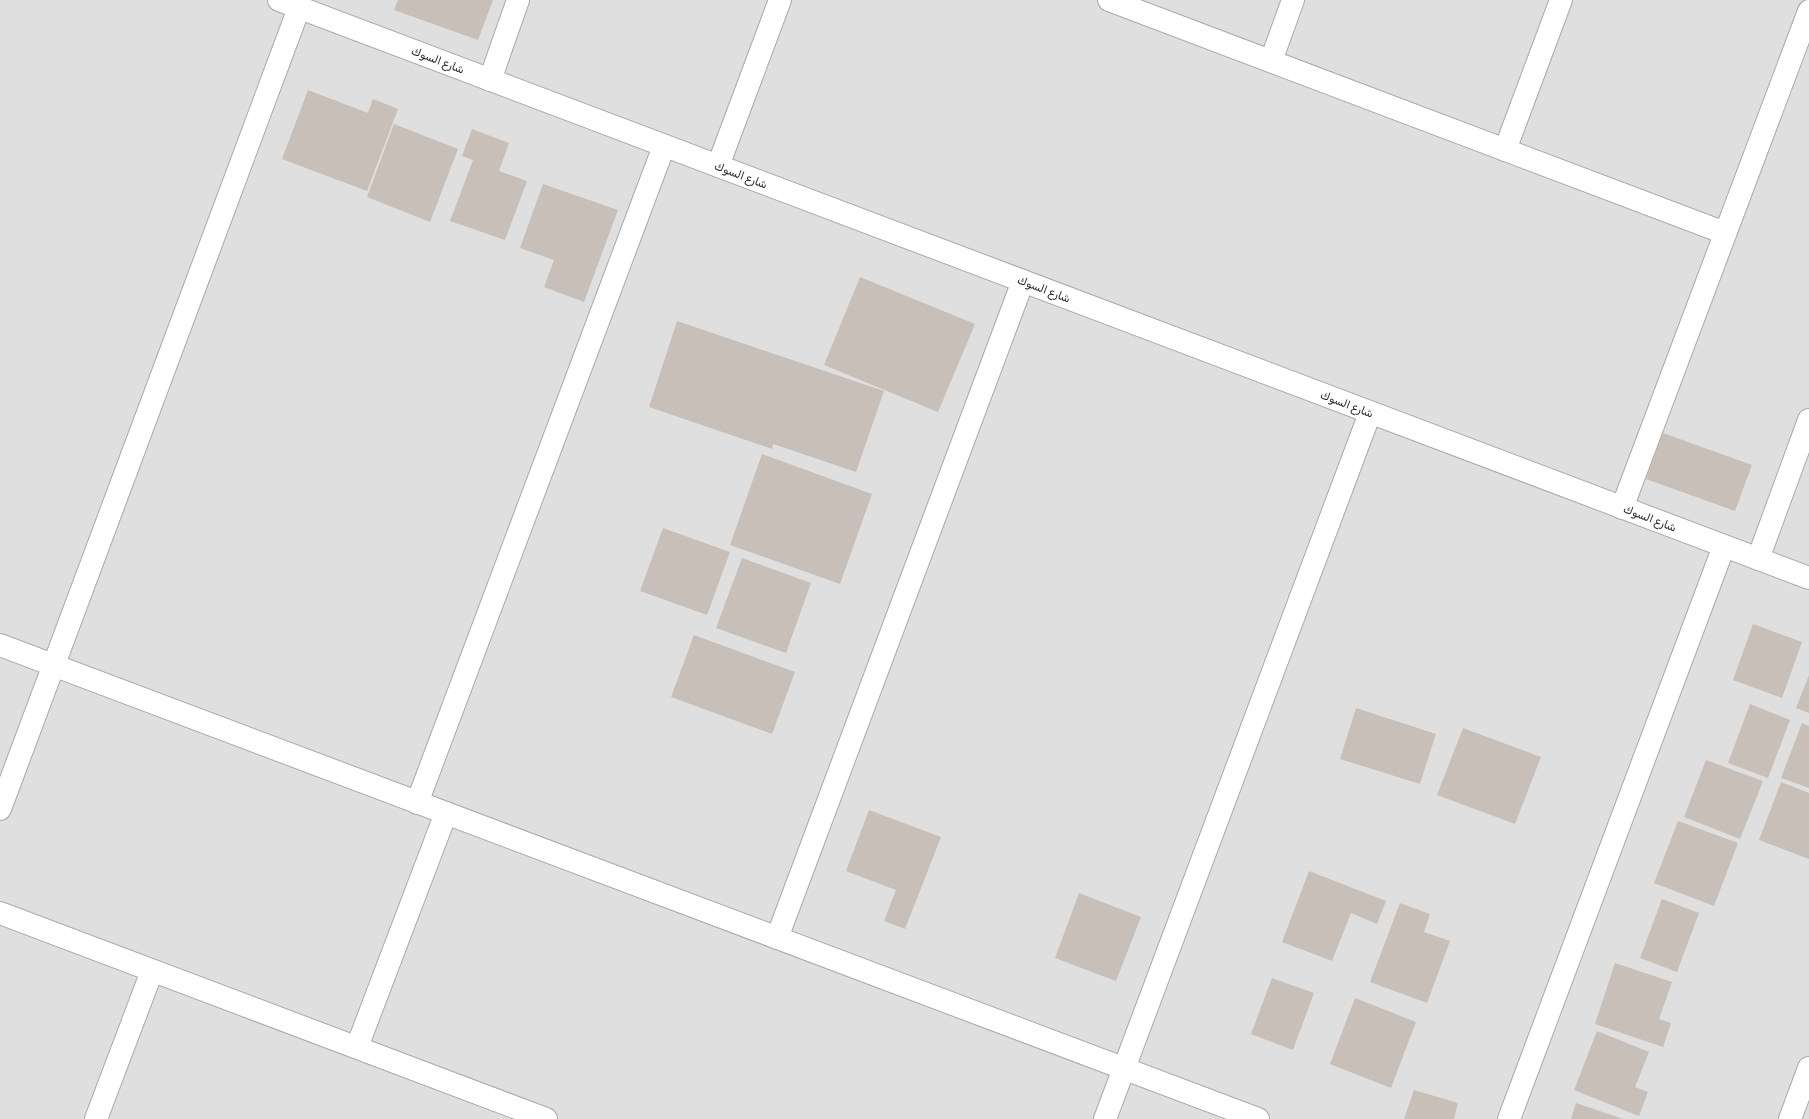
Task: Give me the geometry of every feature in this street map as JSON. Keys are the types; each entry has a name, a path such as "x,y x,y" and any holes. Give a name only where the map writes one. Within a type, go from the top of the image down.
{"street":[{"name":"شارع السوك","path":"279,0 1809,578"},
{"path":"490,80 518,0"},
{"path":"718,166 780,0"},
{"path":"1109,0 1725,233"},
{"path":"1271,61 1294,0"},
{"path":"1505,150 1561,0"},
{"path":"0,809 299,8"},
{"path":"1622,508 1809,12"},
{"path":"417,803 664,146"},
{"path":"777,938 1023,281"},
{"path":"1105,1119 1370,413"},
{"path":"1758,559 1809,420"},
{"path":"1509,1119 1724,546"},
{"path":"0,645 1258,1119"},
{"path":"357,1048 446,814"},
{"path":"0,913 357,1048 502,1111 546,1119"},
{"path":"96,1119 152,971"},
{"path":"1790,1119 1809,1068"}],"shaded area":[{"path":"0,0 1809,0 1809,1119 0,1119"}],"building":[{"path":"398,0 493,0 478,40 394,10"},
{"path":"308,90 368,113 373,99 398,109 367,191 282,159"},
{"path":"394,124 458,149 430,222 367,197"},
{"path":"472,129 509,143 499,171 527,181 505,240 450,221 473,160 462,156"},
{"path":"543,184 618,210 584,302 544,287 554,260 520,248"},
{"path":"860,277 975,324 938,412 824,365"},
{"path":"677,321 884,391 856,472 773,444 772,449 649,407"},
{"path":"1663,433 1752,465 1735,511 1646,479"},
{"path":"762,454 872,494 840,584 730,545"},
{"path":"663,528 730,552 707,615 640,591"},
{"path":"742,558 811,583 786,653 716,628"},
{"path":"1753,624 1802,642 1782,698 1733,680"},
{"path":"694,635 795,672 772,734 671,697"},
{"path":"1809,675 1809,713 1796,708"},
{"path":"1750,704 1790,720 1768,778 1728,763"},
{"path":"1356,708 1436,734 1420,784 1340,759"},
{"path":"1802,723 1809,726 1809,788 1781,778"},
{"path":"1463,728 1541,757 1515,824 1437,795"},
{"path":"1706,760 1763,781 1740,839 1684,817"},
{"path":"1781,782 1809,793 1809,859 1759,840"},
{"path":"869,810 941,837 905,929 884,921 896,890 846,871"},
{"path":"1678,821 1738,843 1714,906 1654,883"},
{"path":"1309,871 1386,901 1377,924 1351,913 1332,961 1282,942"},
{"path":"1079,893 1141,917 1116,981 1055,958"},
{"path":"1662,899 1699,913 1677,972 1640,958"},
{"path":"1400,903 1430,914 1424,932 1450,941 1427,1003 1370,982"},
{"path":"1615,963 1672,982 1659,1019 1671,1023 1663,1047 1595,1024"},
{"path":"1272,978 1314,993 1293,1050 1251,1034"},
{"path":"1355,998 1416,1022 1391,1088 1330,1064"},
{"path":"1597,1031 1649,1052 1635,1087 1648,1092 1639,1116 1574,1090"},
{"path":"1414,1090 1458,1103 1454,1119 1404,1119"},
{"path":"1576,1103 1623,1119 1571,1119"}]}
